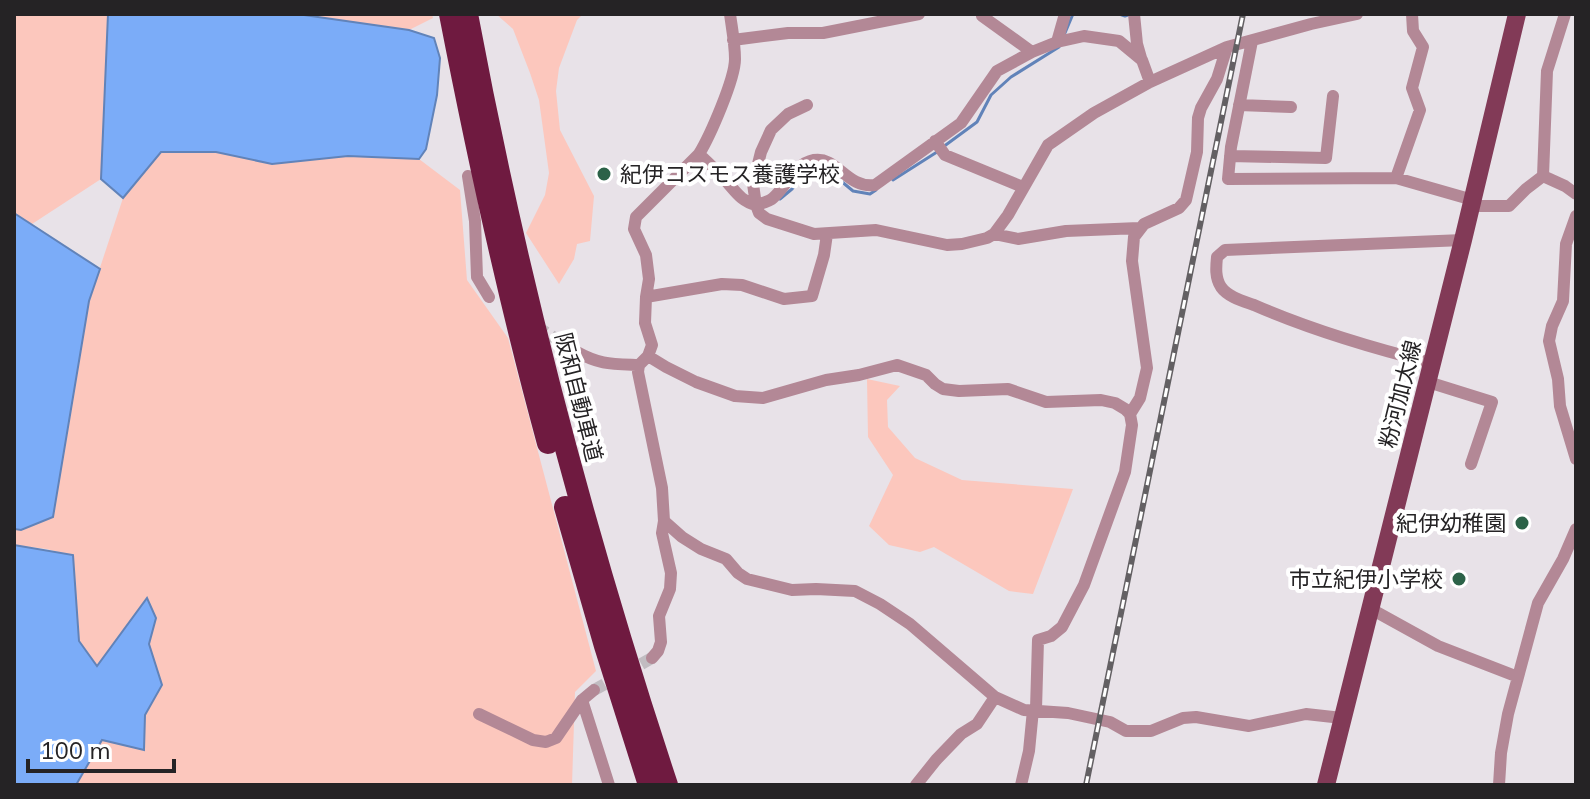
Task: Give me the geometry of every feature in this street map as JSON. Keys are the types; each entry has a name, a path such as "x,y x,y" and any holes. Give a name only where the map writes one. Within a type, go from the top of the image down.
{"highway":[{"name":"阪和自動車道","path":"450,14 489,210 531,380 605,646 649,785"},
{"name":"阪和自動車道","path":"467,14 502,191 545,372 615,623 667,785"}],"main road":[{"name":"粉河加太線","path":"1326,785 1517,14"}],"street":[{"path":"652,658 661,642 659,616 670,589 671,573 662,533 662,488 638,372 652,345 645,323 649,279 646,255 634,229 636,217 699,154 705,143 730,83 735,61 730,14"},
{"path":"733,40 788,33 823,33 919,14"},
{"path":"1057,42 1065,14"},
{"path":"1134,14 1137,44 1150,82"},
{"path":"807,105 788,114 771,130 761,152 753,184 759,213 767,219 814,234 876,230 947,245 962,244 994,234 1048,145 1094,113 1150,82 1227,47 1357,14"},
{"path":"1396,178 1420,110 1412,88 1423,47 1413,31 1412,14"},
{"path":"1543,176 1547,71 1565,14"},
{"path":"982,16 1032,52"},
{"path":"699,154 738,195 747,203 756,205 772,200 797,169 814,160 828,162 857,184 875,185 961,123 997,71 1032,52 1084,36 1119,41 1142,60"},
{"path":"1252,41 1228,179 1396,178 1472,203 1509,206 1543,176"},
{"path":"1021,785 1035,710 1038,640 1051,636 1062,627 1084,585 1125,472 1132,425 1130,414 1140,398 1147,368 1132,261 1134,237 1144,224 1179,208 1186,200 1197,152 1198,118 1217,79 1227,47"},
{"path":"1230,156 1326,158 1333,96"},
{"path":"1239,105 1291,107"},
{"path":"935,141 945,155 1023,187"},
{"path":"468,176 475,221 477,277 489,297"},
{"path":"1543,176 1576,194"},
{"path":"1576,216 1566,244 1563,301 1549,341 1558,379 1560,406 1571,431 1576,459"},
{"path":"994,234 1018,239 1066,231 1139,228"},
{"path":"646,297 722,284 742,285 784,299 812,296 827,234"},
{"path":"1463,240 1225,250 1217,257 1216,272 1222,288 1234,297 1272,314 1375,349 1492,402 1471,464"},
{"path":"575,351 593,361 611,364 644,360 735,396 763,398 826,380 897,365 926,375 943,389 1008,389 1046,402 1101,400 1115,403 1130,414"},
{"path":"664,521 701,549 726,559 747,579 792,590 855,591 868,597 910,624 995,697 1024,710 1110,722 1126,731 1151,731 1183,718 1196,717 1249,726 1306,714 1342,718"},
{"path":"1499,785 1508,714 1538,603 1576,529"},
{"path":"1371,609 1438,646 1518,677"},
{"path":"479,714 533,740 546,742 556,738 582,700 594,690"},
{"path":"916,785 961,734 977,724 995,697"},
{"path":"582,700 609,785"}],"shaded area":[{"path":"14,14 108,14 101,179 32,224 14,213"},
{"path":"297,14 432,14 433,18 409,30"},
{"path":"496,14 583,14 577,20 559,68 556,91 560,130 594,196 590,241 577,244 574,259 559,284 526,233 545,195 549,173 539,100 513,29"},
{"path":"161,152 216,152 272,164 348,156 419,159 460,190 467,280 508,338 596,671 575,692 572,785 76,785 102,739 144,749 145,715 162,685 149,644 156,618 147,598 97,667 79,642 73,556 14,545 14,529 21,530 53,517 89,301 123,198"},
{"path":"867,379 900,386 887,400 888,427 915,458 962,480 1073,489 1033,594 1009,591 934,547 920,552 889,545 869,526 893,475 868,437"}],"water":[{"path":"108,14 297,14 409,30 434,38 440,58 437,95 426,149 419,159 348,156 272,164 216,152 161,152 123,198 101,179"},
{"path":"14,213 100,269 89,301 53,517 21,530 14,529"},
{"path":"14,545 73,555 79,641 97,666 147,598 156,618 149,644 162,685 145,715 144,750 102,740 76,785 14,785"}],"waterway":[{"path":"1065,33 1073,14"},
{"path":"1119,14 1131,14"},
{"path":"943,147 977,122 991,95 1011,77 1059,47"},
{"path":"893,180 937,152"},
{"path":"780,199 803,174 821,169 829,171 853,191 870,194 876,190"}],"tunnel":[{"path":"536,326 575,351"},
{"path":"594,690 652,658"}],"railway":[{"path":"1086,785 1243,14"}],"place":[{"name":"紀伊コスモス養護学校","path":"604,174"},
{"name":"紀伊幼稚園","path":"1522,523"},
{"name":"市立紀伊小学校","path":"1459,579"}]}
